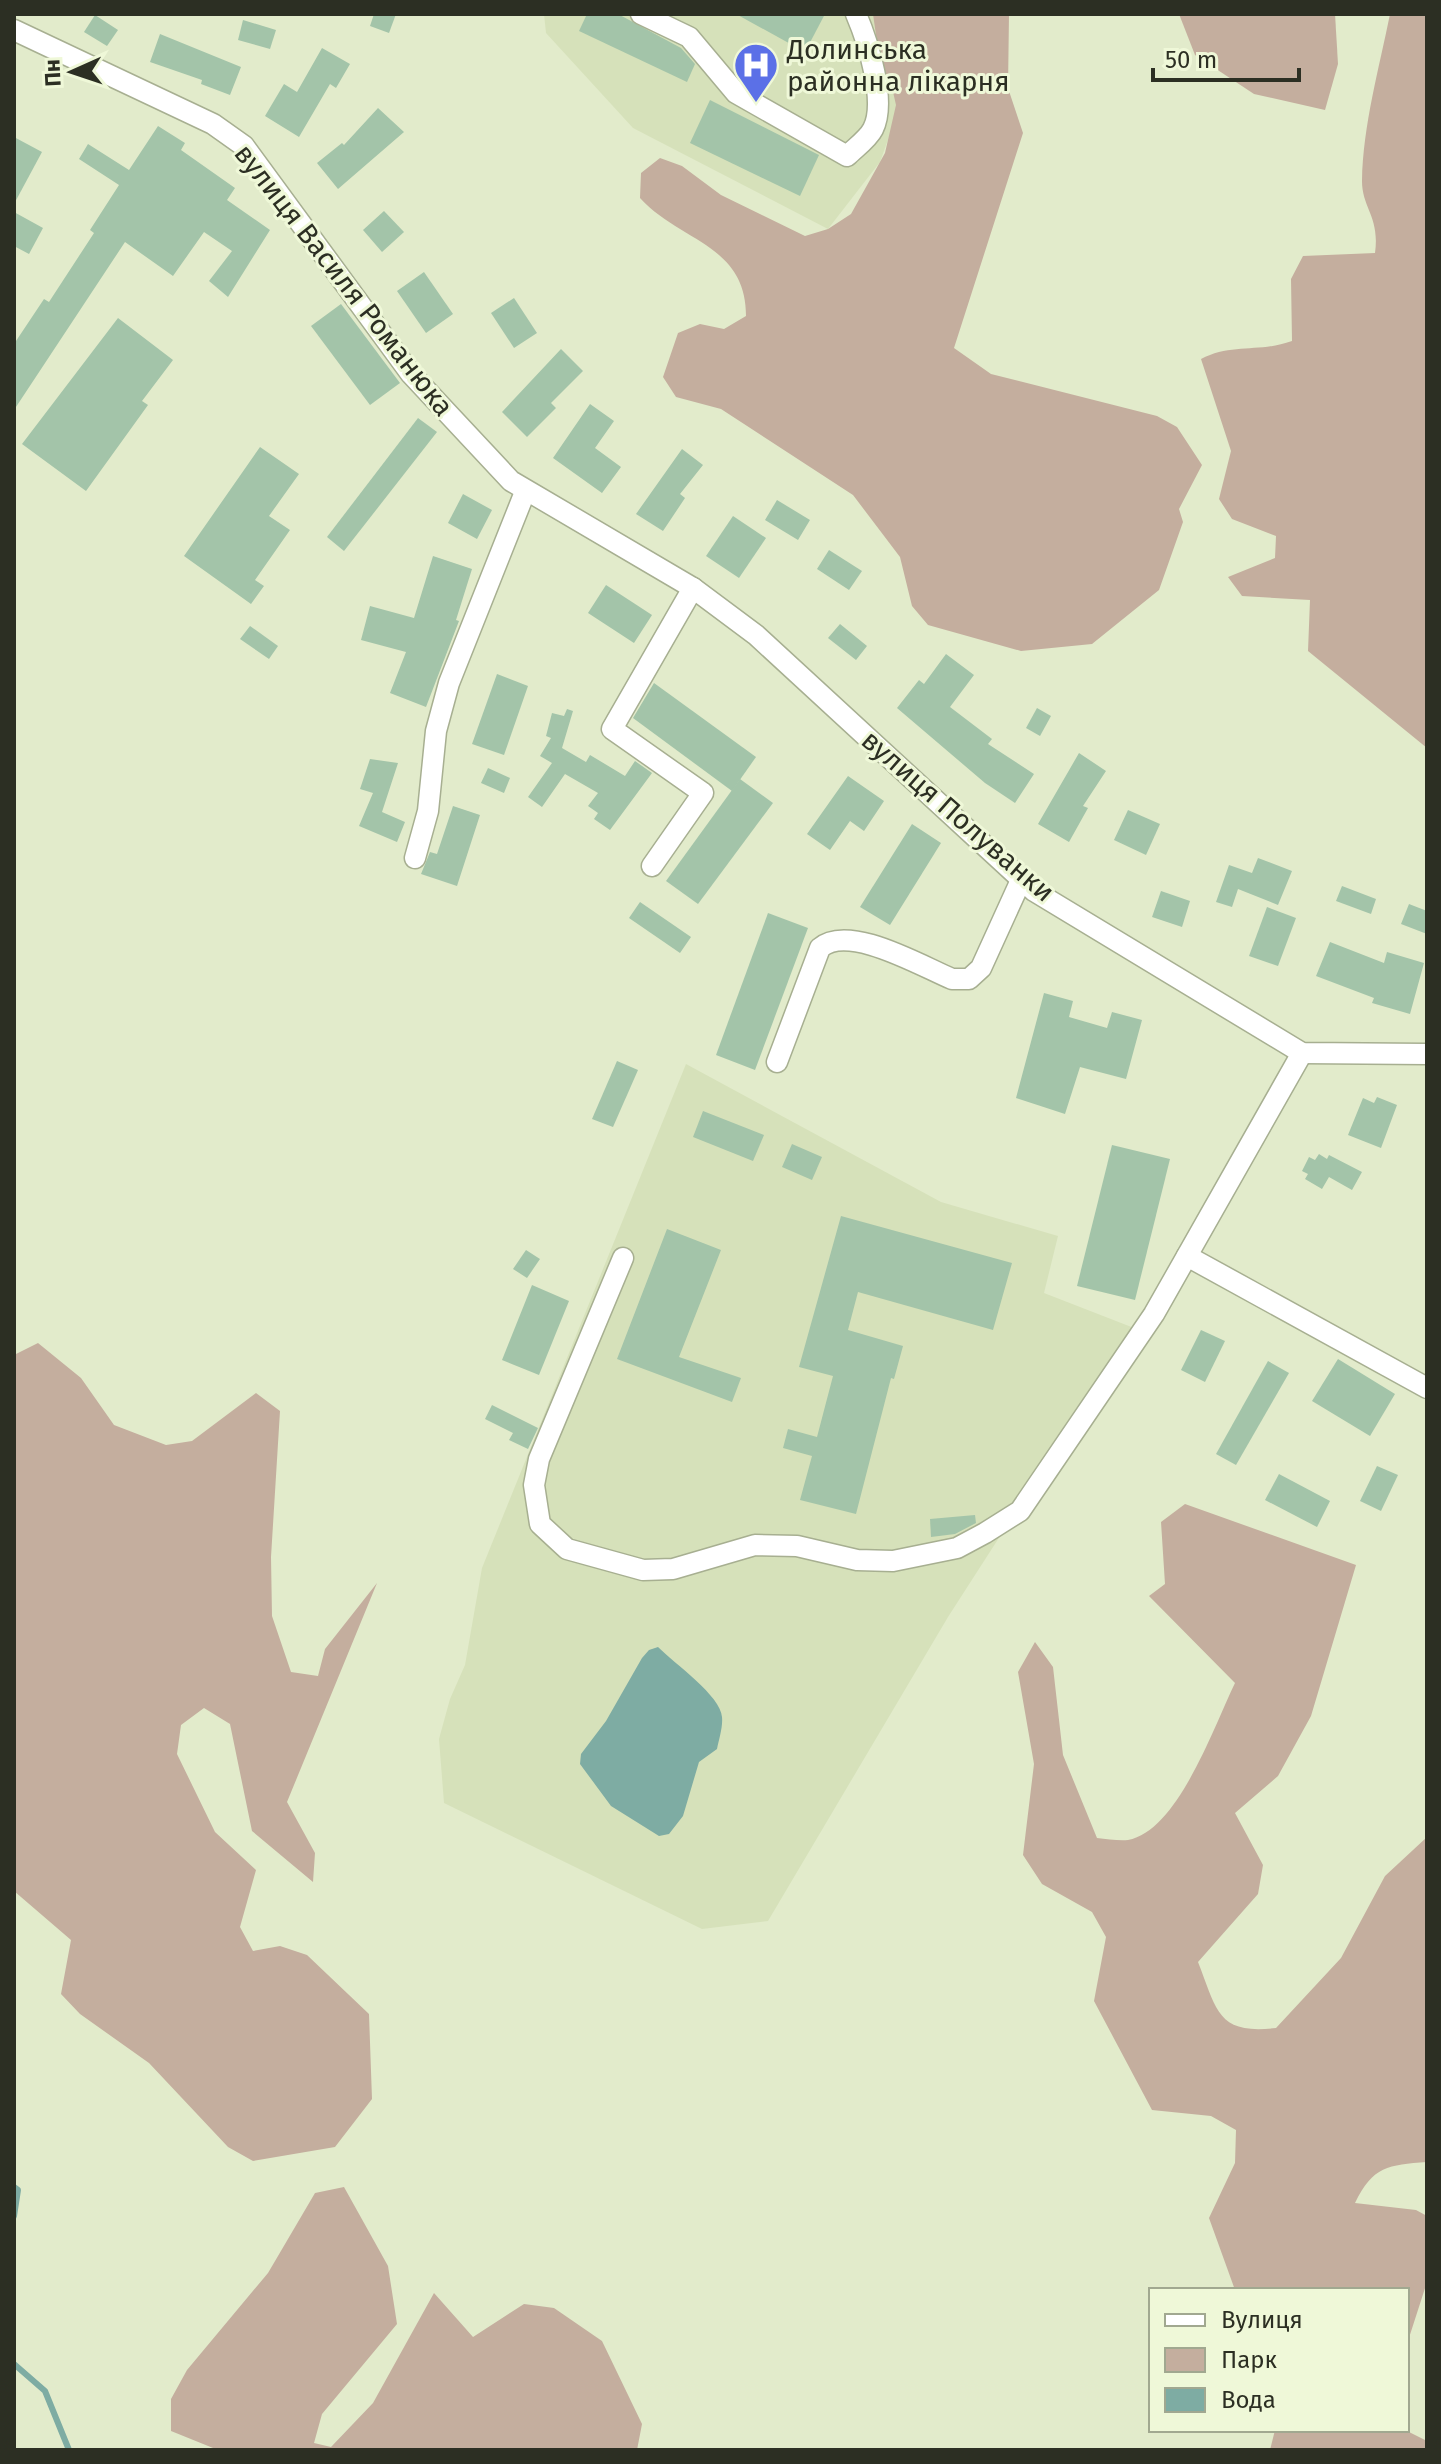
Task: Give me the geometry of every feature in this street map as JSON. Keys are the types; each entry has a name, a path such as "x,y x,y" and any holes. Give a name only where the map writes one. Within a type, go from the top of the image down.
{"street":[{"path":"641,14 689,37 736,93 847,156 872,132 880,110 868,49 856,14"},
{"name":"вулиця Василя Романюка","path":"14,30 213,124 244,146 411,374 511,481 525,492"},
{"path":"415,858 428,811 436,731 449,683 525,492"},
{"name":"вулиця Полуванки","path":"525,492 693,588 756,635 1034,891 1302,1053"},
{"path":"652,866 703,793 612,729 693,588"},
{"path":"777,1062 820,948 827,941 855,940 952,979 969,979 981,968 1022,878"},
{"path":"623,1258 539,1459 535,1508 540,1524 567,1549 643,1570 673,1569 755,1545 797,1546 857,1560 893,1561 957,1548 1020,1511 1154,1314 1302,1053 1427,1054"},
{"path":"1187,1256 1427,1388"}],"shaded area":[{"name":"Долинська районна лікарня","path":"544,14 902,14 909,81 880,162 828,229 633,128 546,33"},
{"path":"686,1064 941,1202 1058,1236 1044,1293 1134,1328 948,1617 768,1921 702,1929 444,1803 439,1739 450,1699 465,1665 482,1568"}],"green space":[{"path":"873,14 1009,14 1008,88 1023,133 954,348 991,374 1157,416 1177,427 1202,465 1179,509 1183,522 1159,590 1092,644 1021,651 928,625 912,606 900,557 853,495 721,409 676,397 663,377 678,333 700,324 724,329 746,316 743,292 735,273 708,246 656,213 640,198 641,173 660,158 682,166 721,195 805,236 828,229 851,214 885,153 896,105 891,83 880,63"},
{"path":"1179,14 1335,14 1338,64 1325,110 1254,94 1195,55"},
{"path":"1390,14 1427,14 1427,748 1308,651 1310,600 1242,596 1228,577 1275,558 1276,536 1232,519 1219,499 1231,451 1201,359 1224,351 1268,347 1292,341 1291,279 1303,256 1375,253 1375,230 1363,190 1363,160 1372,97"},
{"path":"38,1343 81,1378 114,1425 166,1445 192,1441 256,1393 280,1411 271,1557 272,1616 291,1672 318,1676 325,1649 377,1583 287,1802 315,1853 313,1882 252,1831 230,1724 204,1708 181,1725 177,1754 215,1832 256,1870 240,1927 253,1951 280,1946 307,1955 369,2014 372,2099 335,2147 253,2161 228,2147 149,2063 80,2014 61,1994 71,1940 14,1891 14,1355"},
{"path":"1185,1504 1356,1565 1311,1716 1278,1776 1235,1813 1263,1865 1258,1894 1198,1962 1215,2006 1230,2023 1256,2029 1276,2028 1341,1958 1385,1876 1427,1837 1427,2162 1402,2164 1383,2170 1368,2181 1355,2203 1416,2210 1427,2216 1427,2282 1409,2338 1409,2288 1234,2288 1209,2218 1235,2163 1236,2130 1211,2116 1152,2110 1094,2001 1106,1937 1092,1912 1042,1884 1023,1855 1034,1764 1018,1672 1035,1642 1053,1667 1063,1755 1097,1838 1128,1840 1146,1832 1163,1818 1192,1774 1235,1683 1149,1596 1165,1584 1161,1522"},
{"path":"344,2187 388,2266 397,2324 322,2414 314,2443 331,2447 373,2403 434,2293 473,2337 524,2304 554,2308 602,2341 642,2424 637,2450 218,2450 171,2431 171,2399 187,2370 268,2273 315,2193"},
{"path":"1274,2432 1409,2432 1427,2441 1427,2450 1270,2450"}],"water":[{"path":"658,1647 706,1690 722,1717 717,1749 699,1762 683,1816 669,1834 659,1836 611,1806 580,1764 581,1754 606,1721 642,1658 649,1650"}],"building":[{"path":"374,14 396,14 389,33 370,26"},
{"path":"587,14 618,14 681,48 695,64 687,82 579,31"},
{"path":"736,14 825,14 805,52"},
{"path":"95,15 118,30 107,46 84,32"},
{"path":"243,20 276,30 270,49 238,40"},
{"path":"160,34 241,67 230,95 201,84 202,80 150,62"},
{"path":"322,48 350,64 336,88 330,84 299,137 265,116 284,84 297,92"},
{"path":"710,100 819,155 800,196 690,143"},
{"path":"378,108 404,132 338,189 317,163 342,143 344,145"},
{"path":"158,126 185,143 181,150 235,188 227,200 270,230 228,297 209,281 232,251 204,232 173,276 125,242 14,410 14,344 44,299 49,302 94,233 90,230 119,185 79,159 88,144 129,170"},
{"path":"14,137 42,152 14,204"},
{"path":"384,211 404,232 382,252 363,230"},
{"path":"14,212 43,228 29,254 14,246"},
{"path":"424,272 453,314 426,333 397,291"},
{"path":"514,298 537,333 514,348 491,313"},
{"path":"341,304 400,383 370,405 311,326"},
{"path":"118,318 173,360 142,401 148,405 86,491 22,444"},
{"path":"561,349 583,371 551,403 556,408 527,437 502,412"},
{"path":"590,404 614,421 595,448 621,467 602,493 553,458"},
{"path":"418,418 437,432 344,551 327,537"},
{"path":"260,447 299,474 269,516 290,530 255,580 264,586 251,604 184,556"},
{"path":"682,449 703,465 680,494 685,498 663,531 636,514"},
{"path":"463,494 492,510 477,539 448,523"},
{"path":"777,500 810,520 798,540 765,520"},
{"path":"733,516 766,538 739,578 706,556"},
{"path":"829,550 862,571 849,590 817,569"},
{"path":"433,556 472,569 456,620 459,621 426,707 390,693 406,652 361,640 370,606 414,618"},
{"path":"606,585 652,615 634,643 588,613"},
{"path":"840,624 867,646 856,660 828,638"},
{"path":"250,626 278,646 269,659 240,639"},
{"path":"946,654 974,675 950,707 992,739 988,744 1034,774 1015,803 985,783 897,708 919,680 924,684"},
{"path":"497,674 528,686 504,755 472,744"},
{"path":"654,683 756,757 732,791 633,718"},
{"path":"1037,708 1051,716 1040,736 1026,728"},
{"path":"567,709 573,711 562,748 586,762 590,755 625,776 635,761 652,773 610,830 594,819 598,813 588,806 598,793 565,774 542,807 528,797 552,763 540,756 551,738 546,736 552,713 564,716"},
{"path":"1079,753 1106,771 1083,806 1088,808 1069,842 1038,824"},
{"path":"370,759 398,763 382,812 405,822 397,842 359,826 373,793 360,789"},
{"path":"488,768 510,778 504,793 481,783"},
{"path":"848,776 884,801 864,831 850,821 830,850 807,834"},
{"path":"740,779 773,803 698,904 666,881"},
{"path":"453,806 480,815 457,886 421,874 430,852 437,854"},
{"path":"1128,810 1160,824 1146,855 1114,840"},
{"path":"912,824 941,843 890,925 860,907"},
{"path":"1258,858 1292,871 1278,905 1238,889 1232,907 1216,902 1229,865 1252,873"},
{"path":"1342,886 1376,899 1371,914 1336,901"},
{"path":"1161,891 1190,901 1182,927 1152,917"},
{"path":"640,902 691,937 680,953 629,918"},
{"path":"1409,904 1427,911 1427,934 1401,924"},
{"path":"1267,907 1296,918 1278,966 1249,956"},
{"path":"768,913 808,928 755,1070 716,1055"},
{"path":"1330,942 1384,963 1387,952 1424,963 1410,1014 1372,1003 1374,998 1316,976"},
{"path":"1044,993 1073,1001 1069,1017 1107,1028 1112,1012 1142,1020 1126,1079 1080,1067 1065,1114 1016,1098"},
{"path":"617,1061 638,1070 613,1127 592,1119"},
{"path":"1377,1097 1397,1105 1381,1148 1348,1135 1363,1098 1374,1103"},
{"path":"703,1111 764,1135 753,1161 693,1137"},
{"path":"792,1144 822,1157 812,1180 782,1167"},
{"path":"1112,1145 1170,1159 1135,1300 1077,1286"},
{"path":"1319,1154 1327,1159 1329,1155 1362,1172 1352,1190 1329,1177 1322,1189 1305,1179 1308,1174 1302,1171 1309,1157 1315,1160"},
{"path":"841,1216 1012,1263 993,1330 858,1292 848,1330 903,1346 894,1379 891,1378 856,1514 800,1500 812,1456 783,1448 788,1429 817,1437 833,1376 799,1367"},
{"path":"667,1229 721,1250 679,1357 741,1378 732,1402 617,1359"},
{"path":"526,1250 540,1259 527,1278 513,1269"},
{"path":"532,1285 569,1301 539,1375 502,1360"},
{"path":"1201,1330 1225,1341 1205,1382 1181,1370"},
{"path":"1338,1359 1395,1394 1370,1436 1312,1401"},
{"path":"1268,1361 1289,1373 1236,1465 1216,1454"},
{"path":"492,1405 538,1428 528,1449 509,1440 513,1433 485,1419"},
{"path":"1377,1466 1398,1475 1381,1511 1360,1501"},
{"path":"1279,1474 1330,1501 1317,1527 1265,1500"},
{"path":"975,1515 976,1523 955,1534 931,1537 930,1519"}],"waterway":[{"path":"14,2187 18,2190 14,2216"},
{"path":"14,2364 45,2391 69,2450"}],"place":[{"name":"Долинська районна лікарня","path":"756,104"}]}
